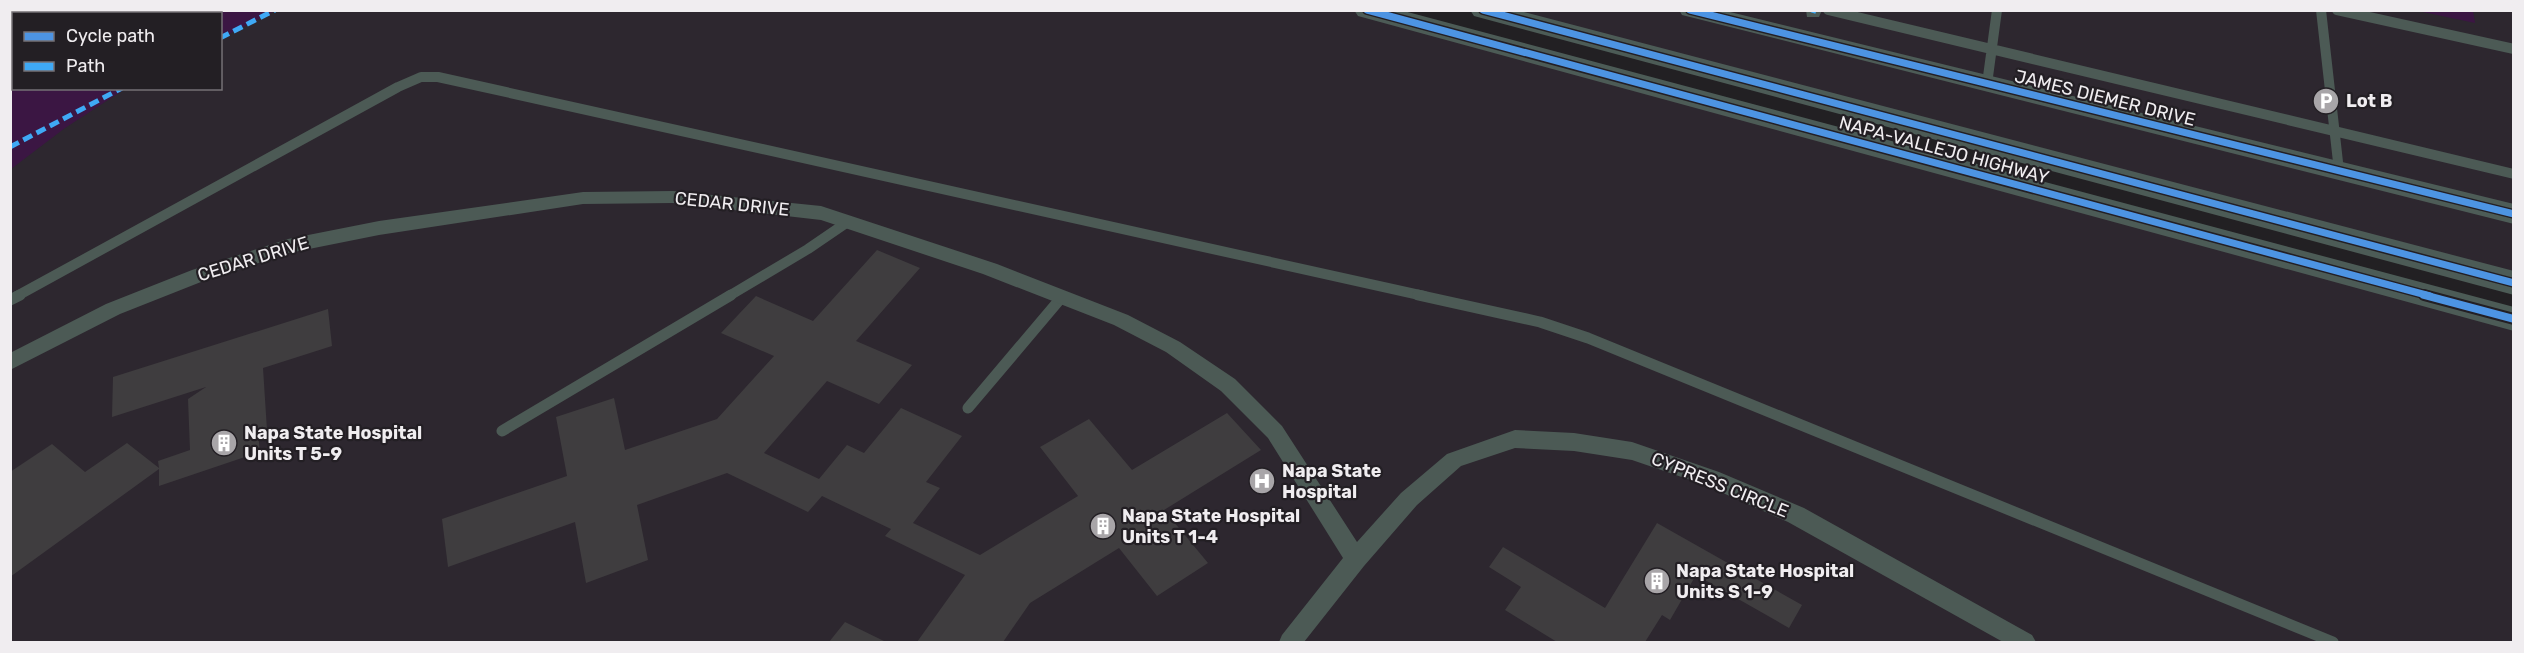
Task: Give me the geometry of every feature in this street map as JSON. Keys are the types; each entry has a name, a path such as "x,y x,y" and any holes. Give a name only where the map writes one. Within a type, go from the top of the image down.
{"main road":[{"name":"NAPA-VALLEJO HIGHWAY","path":"1367,10 2514,319"},
{"name":"NAPA-VALLEJO HIGHWAY","path":"1482,10 2514,283"}],"street":[{"name":"JAMES DIEMER DRIVE","path":"1690,10 2514,214"},
{"name":"CEDAR DRIVE","path":"10,362 113,309 199,275 288,246 379,228 572,200 630,197 743,203 821,213 990,269 1145,331 1173,347 1228,385 1275,432 1356,559"},
{"name":"CYPRESS CIRCLE","path":"1290,642 1356,559 1409,499 1454,459 1515,439 1574,442 1632,451 1712,478 1796,515 2024,642"}],"lane":[{"path":"1987,84 1996,10"},
{"path":"2321,10 2338,171"},
{"path":"2337,10 2514,50"},
{"path":"1819,12 1992,50 2514,174"},
{"path":"10,300 398,87 421,77 438,77 1540,322 1588,338 2333,642"},
{"path":"501,431 808,249 849,221"},
{"path":"968,408 1061,298"}],"shaded area":[{"path":"11,10 275,10 222,38 222,12 12,12 12,90 123,90 65,128 11,169"},
{"name":"Napa State Hospital","path":"244,11 1367,11 2513,319 2513,642 11,642 11,129 88,90 222,90 222,22"},
{"path":"1483,11 2513,11 2513,283"},
{"path":"2418,11 2473,11 2475,23"}],"building":[{"path":"877,250 920,268 856,341 912,365 879,404 827,381 764,453 819,479 847,445 864,453 901,408 962,436 926,482 940,488 913,523 980,555 1078,496 1040,447 1089,419 1132,470 1227,413 1261,450 1164,510 1208,563 1157,596 1119,548 1030,603 1003,642 917,642 965,575 885,536 891,529 822,496 808,512 727,473 637,505 648,560 586,583 575,522 448,567 442,519 567,476 556,417 614,398 625,450 717,419 774,356 721,333 756,296 813,321"},
{"name":"Napa State Hospital Units T 5-9","path":"328,309 332,346 263,368 267,430 258,433 260,452 159,486 159,469 10,577 10,472 52,444 85,472 127,443 159,468 158,461 190,450 188,399 206,387 112,417 113,377"},
{"name":"Napa State Hospital Units S 1-9","path":"1657,523 1802,605 1789,628 1696,575 1670,620 1662,615 1645,642 1557,642 1505,610 1521,587 1489,567 1503,547 1605,608"},
{"path":"845,622 886,642 829,642"}],"marked path":[{"path":"222,37 275,10"},
{"path":"10,147 118,90"}],"cycle path":[{"path":"1367,10 2514,319"},
{"path":"1483,10 2514,283"},
{"path":"1690,10 2514,214"}],"place":[{"name":"Lot B","path":"2326,101"},
{"name":"Napa State Hospital Units T 5-9","path":"224,443"},
{"name":"Napa State Hospital","path":"1262,481"},
{"name":"Napa State Hospital Units T 1-4","path":"1103,526"},
{"name":"Napa State Hospital Units S 1-9","path":"1657,581"}]}
